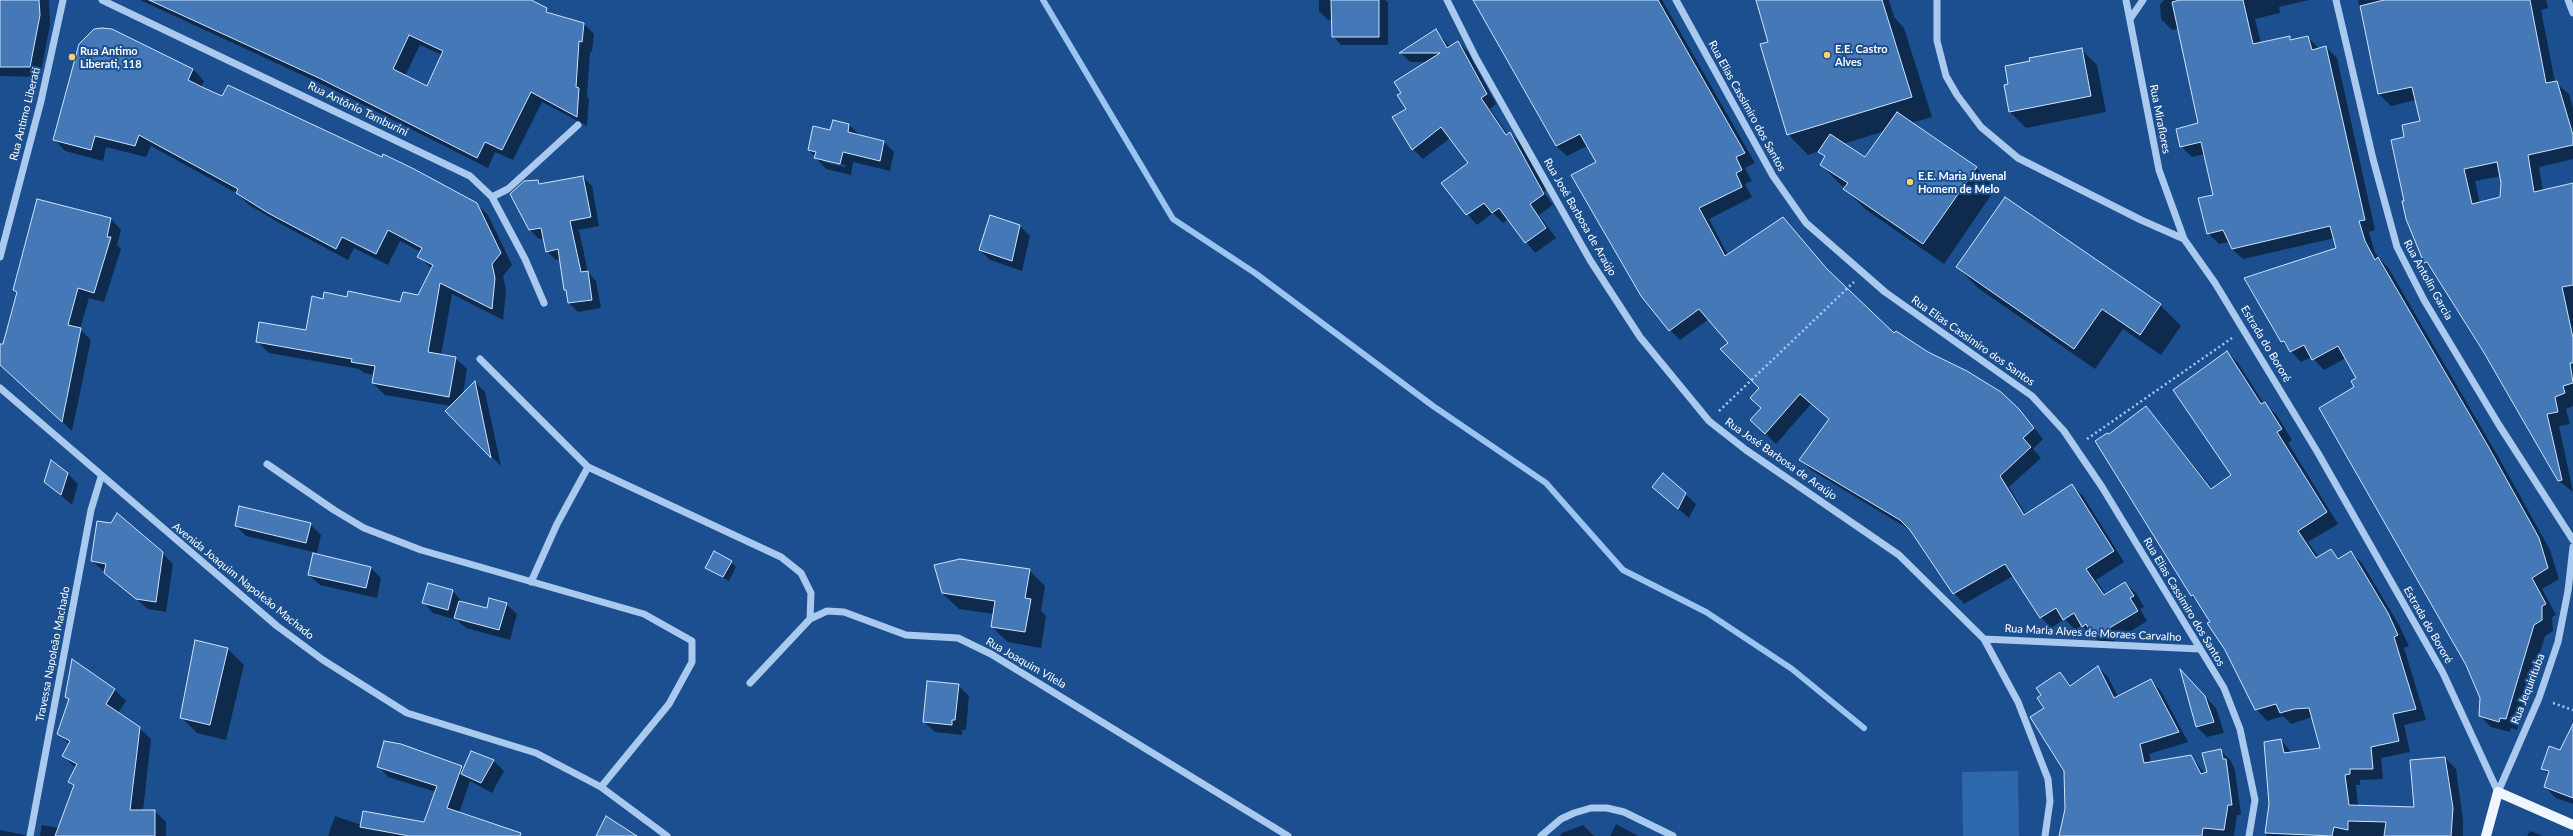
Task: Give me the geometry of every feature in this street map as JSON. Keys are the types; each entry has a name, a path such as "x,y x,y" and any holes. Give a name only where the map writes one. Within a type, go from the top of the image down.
{"main road":[{"path":"2498,792 2573,825"},
{"name":"Rua Jequirituba","path":"2486,836 2498,792"}],"street":[{"name":"Rua Antimo Liberati","path":"0,257 41,101 63,0"},
{"name":"Rua Antônio Tamburini","path":"102,0 470,176 492,197 525,259 544,303"},
{"name":"Rua José Barbosa de Araújo","path":"1447,0 1476,58 1590,260 1640,337 1708,421 1752,454 1899,556 1984,639 2018,702 2048,779 2050,801 2045,836"},
{"name":"Rua Elias Cassimiro dos Santos","path":"1676,0 1774,176 1806,223 1891,296 2032,396 2064,431 2106,493 2224,688 2240,729 2255,800 2250,836"},
{"path":"1937,0 1937,42 1946,76 1956,95 1981,126 2018,158 2141,220 2184,239"},
{"name":"Rua Miraflores","path":"2126,0 2159,170 2184,239"},
{"path":"2130,18 2143,0"},
{"name":"Rua Antolin Garcia","path":"2336,0 2373,159 2396,247 2424,300 2499,425 2573,540"},
{"path":"2568,0 2573,13"},
{"path":"492,197 508,189 578,125"},
{"name":"Estrada do Bororé","path":"2184,239 2244,329 2318,453 2443,673 2498,792"},
{"path":"480,359 588,467 781,557 801,573 811,593 810,619"},
{"name":"Avenida Joaquim Napoleão Machado","path":"0,388 101,477 278,626 323,660 407,713 536,753 601,787 667,836"},
{"path":"267,464 334,510 364,528 421,550 644,614 692,641 692,662 669,704 601,787"},
{"path":"531,582 557,524 588,467"},
{"name":"Travessa Napoleão Machado","path":"30,836 91,510 101,477"},
{"name":"Rua Jequirituba","path":"2498,792 2539,698 2558,642 2568,592 2573,546"},
{"name":"Rua Joaquim Vilela","path":"750,683 810,619 827,611 844,612 906,635 958,638 975,646 1288,836"},
{"name":"Rua Maria Alves de Moraes Carvalho","path":"1984,639 2200,649"},
{"path":"1541,836 1561,819 1574,813 1591,808 1607,808 1624,812 1673,836"}],"path":[{"path":"1708,421 1864,272"},
{"path":"2075,448 2244,329"},
{"path":"2539,698 2573,710"}],"shaded area":[{"path":"2018,771 2019,836 1963,836 1962,772"}],"building":[{"path":"0,0 39,0 40,15 30,67 0,67"},
{"path":"149,0 531,0 547,8 546,12 584,23 582,42 579,41 576,87 579,88 577,117 531,92 502,150 485,142 477,158 319,78","holes":["409,35 443,51 427,86 393,69"]},
{"path":"1331,0 1379,0 1379,37 1332,37"},
{"path":"1473,0 1658,0 1745,153 1736,157 1742,170 1736,173 1742,187 1699,208 1725,256 1783,217 1827,269 1894,333 1896,331 1928,352 1967,371 2001,392 2019,409 2034,428 2023,438 2031,447 2000,476 2024,515 2072,484 2114,551 2086,569 2104,595 2125,582 2134,596 2130,598 2138,611 2094,637 2086,624 2082,627 2074,613 2063,620 2056,608 2040,618 2005,564 1953,594 1910,530 1900,520 1799,460 1829,419 1800,394 1765,434 1750,420 1761,408 1750,398 1759,388 1720,349 1728,343 1699,309 1669,331 1641,296 1571,175 1596,162 1580,134 1556,146"},
{"path":"1756,0 1882,0 1912,97 1787,135 1760,44 1768,42"},
{"path":"2180,0 2243,0 2253,44 2290,36 2290,40 2308,36 2312,50 2326,46 2365,220 2359,221 2365,241 2375,260 2378,257 2488,446 2539,538 2548,568 2532,578 2546,604 2542,606 2542,620 2534,625 2506,719 2500,718 2499,722 2479,716 2480,698 2466,665 2319,408 2354,387 2351,381 2356,378 2338,346 2312,360 2304,345 2290,352 2284,341 2281,342 2244,278 2336,248 2330,226 2232,249 2223,230 2207,234 2198,198 2213,195 2201,142 2180,147 2176,129 2198,123 2172,2"},
{"path":"2384,0 2530,0 2546,83 2557,81 2573,135 2573,145 2528,155 2534,192 2573,183 2573,285 2562,287 2573,338 2573,363 2570,363 2573,383 2563,386 2565,393 2555,397 2558,412 2547,414 2562,480 2558,481 2483,351 2427,262 2424,263 2406,219 2402,201 2404,201 2391,140 2404,137 2402,125 2420,121 2412,87 2378,94 2360,6","holes":["2497,162 2501,183 2500,197 2472,204 2464,169"]},
{"path":"94,29 112,29 193,69 188,80 204,88 222,96 228,85 382,157 383,154 477,203 501,253 492,264 495,278 492,309 440,283 428,352 456,357 449,397 372,383 375,366 351,362 352,359 256,342 259,322 306,330 312,296 323,299 324,292 347,297 348,291 400,302 403,292 418,295 433,265 417,257 422,248 388,230 376,254 342,237 336,249 268,213 236,193 238,189 139,135 135,146 95,136 91,150 53,140 79,44"},
{"path":"1436,29 1447,48 1458,41 1487,94 1481,98 1506,135 1510,132 1544,194 1530,204 1546,228 1525,243 1499,208 1492,213 1484,203 1466,215 1441,183 1468,163 1441,127 1412,150 1392,117 1406,109 1397,95 1401,93 1394,82 1440,53 1399,53"},
{"path":"2082,48 2091,96 2009,112 2004,85 2008,84 2005,66 2030,61 2029,58"},
{"path":"1897,112 1977,167 1923,244 1843,189 1848,183 1820,165 1825,156 1818,152 1830,134 1865,157"},
{"path":"833,120 849,124 848,132 884,141 880,161 843,152 840,164 814,158 816,152 808,150 813,126 830,130"},
{"path":"583,176 591,217 570,221 581,272 588,271 592,300 568,303 566,290 564,290 558,249 546,252 541,228 529,230 510,194 524,181 538,180 539,184"},
{"path":"2005,197 2161,304 2140,335 2102,309 2074,349 1956,267"},
{"path":"37,199 111,218 107,237 111,237 94,293 78,288 68,325 81,328 62,422 0,365 0,344 3,344 17,292 13,290"},
{"path":"990,215 1020,225 1012,261 979,250"},
{"path":"2227,351 2261,404 2265,402 2282,429 2277,432 2327,512 2298,531 2316,558 2331,549 2338,559 2351,551 2388,613 2398,635 2394,637 2416,709 2393,714 2399,741 2371,747 2373,769 2350,769 2350,774 2345,775 2349,805 2414,807 2410,760 2445,757 2453,808 2451,836 2384,836 2386,822 2348,821 2348,830 2334,827 2332,836 2265,833 2269,804 2264,742 2281,739 2284,753 2320,748 2309,708 2294,709 2280,713 2276,704 2255,710 2225,650 2207,623 2210,622 2193,595 2191,596 2095,441 2107,433 2109,434 2146,406 2211,489 2231,475 2173,390"},
{"path":"475,381 491,458 445,411"},
{"path":"51,460 68,473 61,495 44,482"},
{"path":"1663,473 1686,493 1678,509 1652,487"},
{"path":"239,506 311,523 306,543 235,526"},
{"path":"117,513 163,552 156,602 136,599 104,573 106,564 91,561 97,521 111,523"},
{"path":"714,551 732,561 723,577 705,568"},
{"path":"313,553 371,567 366,588 308,575"},
{"path":"960,559 1030,569 1025,598 1031,599 1025,632 991,627 995,601 942,593 934,565"},
{"path":"428,583 453,590 448,610 422,603"},
{"path":"489,598 507,603 499,630 454,618 459,601 487,608"},
{"path":"195,640 228,648 210,725 180,718"},
{"path":"72,659 115,689 106,704 140,727 130,810 155,810 155,836 55,836 74,785 68,782 77,764 62,756 70,741 57,734 69,699 65,697"},
{"path":"2098,666 2114,698 2151,679 2179,732 2140,744 2144,763 2191,755 2201,774 2207,772 2202,753 2221,749 2223,759 2226,759 2232,805 2228,805 2224,830 2203,828 2202,836 2059,836 2065,809 2064,771 2030,717 2044,708 2037,698 2041,695 2036,688 2060,672 2070,686"},
{"path":"2180,669 2205,696 2214,722 2196,727"},
{"path":"927,681 959,684 955,720 952,720 952,725 923,722"},
{"path":"2573,724 2573,798 2544,787 2549,771 2541,769 2549,746 2560,750"},
{"path":"384,741 401,744 462,766 447,808 521,833 520,836 409,836 360,827 363,811 424,822 437,786 377,767"},
{"path":"471,751 494,760 481,783 461,774"},
{"path":"606,816 637,836 596,836"}],"waterway":[{"path":"1043,0 1173,219 1255,273 1433,406 1546,483 1623,570 1706,612 1792,669 1864,728"}],"place":[{"name":"E.E. Castro Alves","path":"1827,55"},
{"name":"Rua Antimo Liberati, 118","path":"72,57"},
{"name":"E.E. Maria Juvenal Homem de Melo","path":"1910,182"}]}
